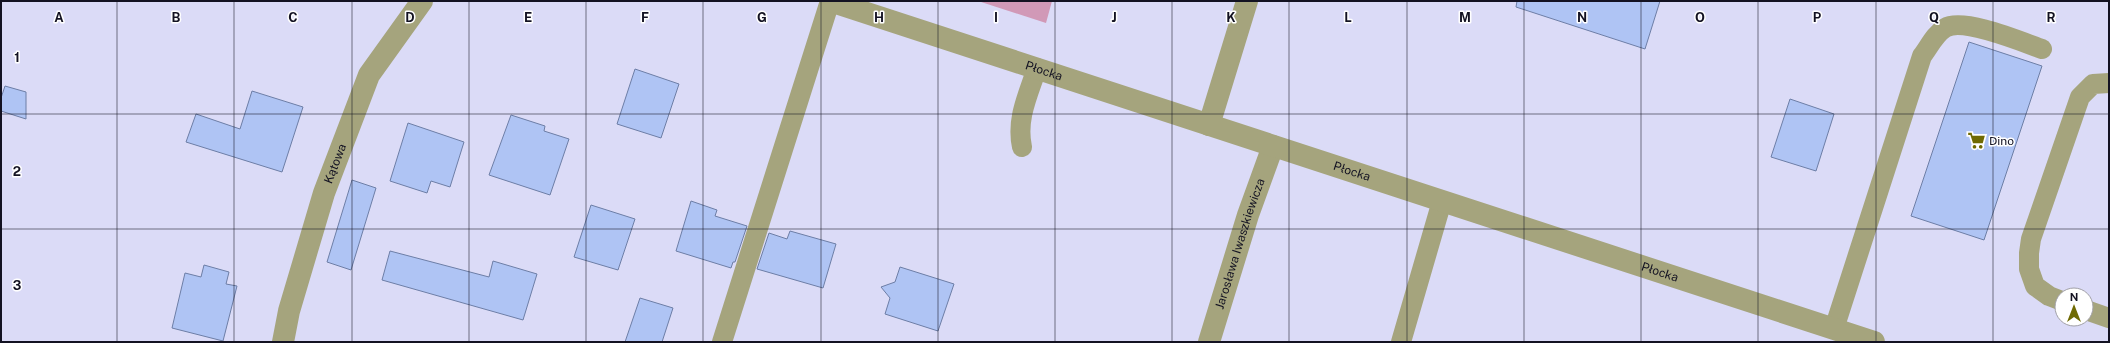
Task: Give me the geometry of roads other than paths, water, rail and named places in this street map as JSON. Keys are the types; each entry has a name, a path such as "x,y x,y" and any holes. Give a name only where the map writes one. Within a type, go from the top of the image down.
{"street":[{"name":"Kątowa","path":"283,342 289,311 324,193 370,75 422,1"},
{"name":"Płocka","path":"830,1 1442,201 1832,335 1874,342"},
{"path":"1209,125 1247,1"},
{"name":"Jarosława Iwaszkiewicza","path":"1209,342 1248,215 1273,146"}],"lane":[{"path":"722,342 830,1"},
{"path":"1832,335 1922,56 1934,40 1946,28 1961,24 2042,48"},
{"path":"1022,147 1019,133 1021,114 1037,68"},
{"path":"2054,298 2048,296 2035,286 2029,269 2032,239 2080,97 2093,84 2109,83"},
{"path":"1401,342 1442,201"},
{"path":"2094,313 2109,318"}],"place":[{"name":"Dino","path":"1976,141"}]}
